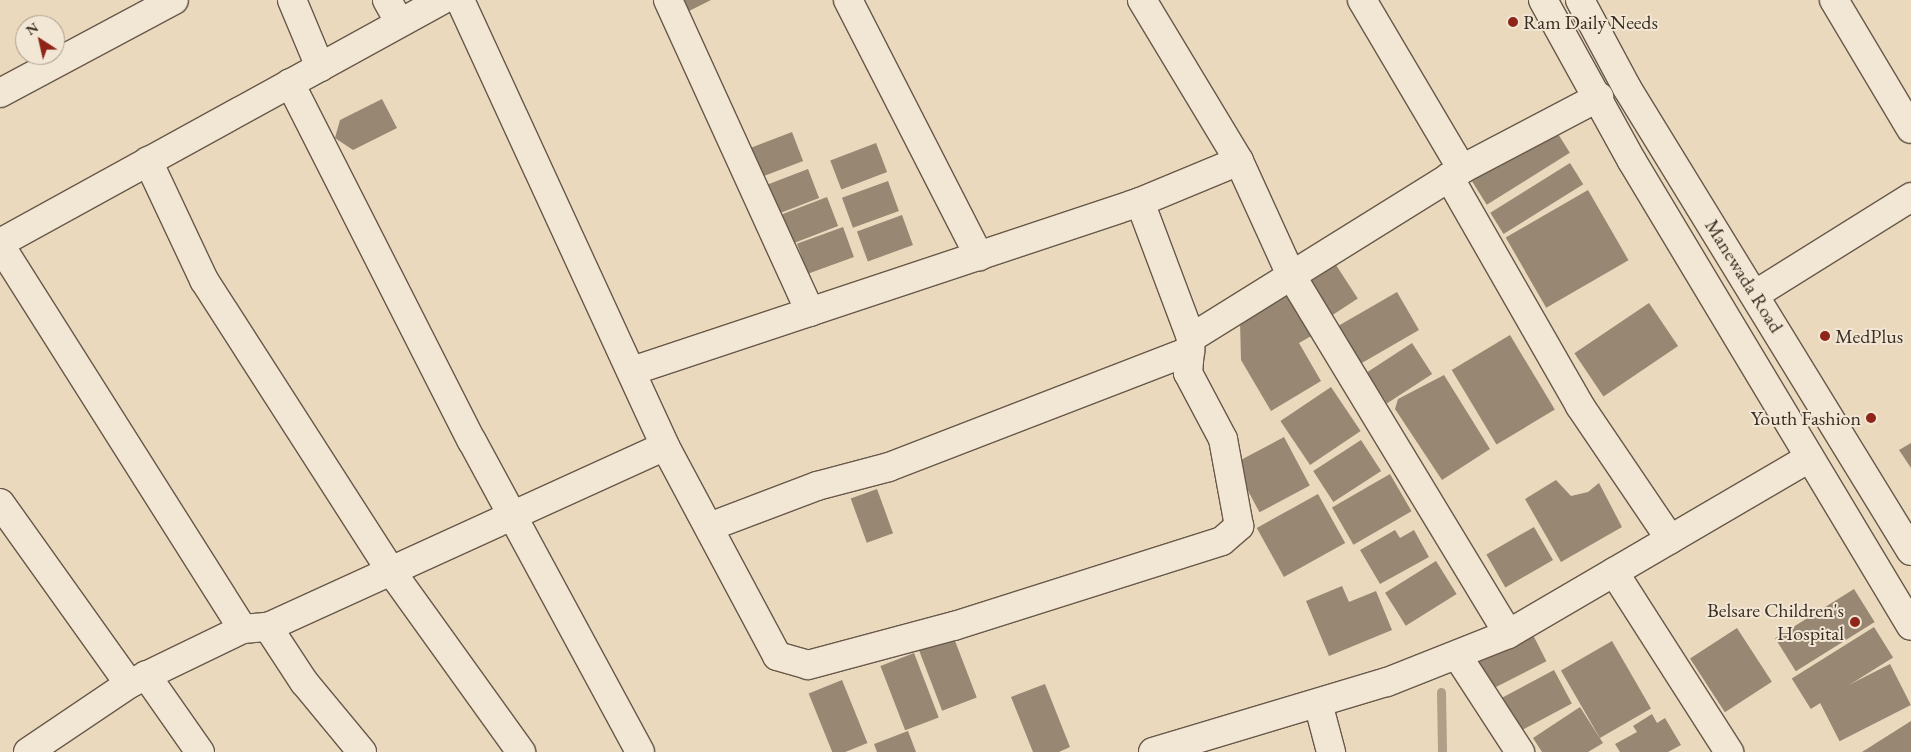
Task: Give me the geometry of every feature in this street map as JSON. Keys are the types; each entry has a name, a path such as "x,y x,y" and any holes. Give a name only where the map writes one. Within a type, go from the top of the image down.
{"street":[{"path":"0,93 174,0"},
{"path":"292,0 320,67"},
{"path":"362,752 256,628 0,244 320,67 393,12 442,0"},
{"path":"460,0 665,446 777,656 808,665 954,626 1222,541 1239,526 1223,438 1188,374 1191,344 1140,202"},
{"path":"668,0 810,312"},
{"path":"848,0 979,256"},
{"path":"1142,0 1240,161 1291,275 1508,634"},
{"path":"1362,0 1580,406 1670,539"},
{"path":"1543,0 1599,97 1632,161 1911,626"},
{"name":"Manewada Road","path":"1580,0 1627,88 1756,294 1911,551"},
{"path":"1834,0 1911,129"},
{"path":"290,83 512,516 640,752"},
{"path":"709,527 817,486 889,467 1191,344 1291,275 1455,173 1599,97"},
{"path":"148,161 204,280 391,571 521,752"},
{"path":"632,371 1140,202 1240,161"},
{"path":"1756,294 1911,198"},
{"path":"34,750 137,679 391,571 665,446"},
{"path":"1159,751 1318,703 1457,655 1508,634 1809,458"},
{"path":"0,503 137,679 200,752"},
{"path":"1614,572 1729,752"},
{"path":"1457,655 1520,752"},
{"path":"1318,703 1331,752"}],"building":[{"path":"678,0 711,0 685,13"},
{"path":"382,99 397,128 353,150 335,138 340,120"},
{"path":"1555,129 1570,153 1487,205 1472,181"},
{"path":"792,132 803,161 757,179 746,150"},
{"path":"876,143 887,172 841,190 830,161"},
{"path":"1570,163 1583,184 1504,234 1490,213"},
{"path":"808,169 819,198 774,215 763,186"},
{"path":"888,181 899,211 853,228 842,198"},
{"path":"1588,190 1628,260 1546,308 1506,238"},
{"path":"827,197 838,226 793,243 782,214"},
{"path":"902,215 913,245 868,261 857,231"},
{"path":"843,227 854,257 808,274 797,244"},
{"path":"1336,265 1358,299 1328,318 1306,285"},
{"path":"1397,292 1419,330 1361,364 1339,326"},
{"path":"1288,293 1313,335 1299,343 1321,381 1271,411 1241,360 1240,322"},
{"path":"1649,303 1678,346 1603,396 1574,353"},
{"path":"1510,335 1555,410 1497,445 1452,370"},
{"path":"1412,343 1432,374 1387,403 1367,372"},
{"path":"1444,375 1490,449 1442,480 1395,409 1398,399"},
{"path":"1331,387 1361,431 1310,465 1280,421"},
{"path":"1284,437 1310,486 1259,512 1234,464"},
{"path":"1361,440 1381,471 1333,502 1313,471"},
{"path":"1911,443 1911,468 1899,450"},
{"path":"1390,474 1412,511 1353,545 1332,508"},
{"path":"1556,480 1571,496 1588,492 1599,483 1622,527 1561,562 1525,499"},
{"path":"877,489 893,533 867,543 851,499"},
{"path":"1318,494 1345,543 1284,577 1257,528"},
{"path":"1534,527 1553,560 1505,587 1486,554"},
{"path":"1395,530 1400,538 1414,530 1429,557 1380,584 1360,550"},
{"path":"1436,561 1457,594 1406,626 1385,593"},
{"path":"1342,586 1349,602 1376,591 1392,630 1329,656 1306,601"},
{"path":"1854,589 1875,622 1796,671 1775,638"},
{"path":"1874,627 1893,658 1811,709 1792,678"},
{"path":"1737,628 1772,682 1725,712 1690,658"},
{"path":"1531,631 1546,661 1492,689 1477,659"},
{"path":"952,633 977,697 942,711 917,646"},
{"path":"1612,641 1651,709 1600,738 1561,670"},
{"path":"914,653 939,717 905,730 880,666"},
{"path":"1890,664 1911,705 1840,741 1819,700"},
{"path":"1554,670 1572,704 1518,732 1500,699"},
{"path":"842,680 867,743 845,752 832,752 809,693"},
{"path":"1045,684 1070,747 1059,752 1033,752 1011,697"},
{"path":"1580,707 1603,743 1588,752 1542,752 1533,738"},
{"path":"1652,714 1657,723 1665,718 1681,745 1668,752 1620,752 1615,744 1637,732 1633,726"},
{"path":"1911,721 1911,752 1862,752"},
{"path":"908,731 916,752 877,752 874,744"}],"waterway":[{"path":"1441,692 1442,752"}],"place":[{"name":"Ram Daily Needs","path":"1513,22"},
{"name":"MedPlus","path":"1825,336"},
{"name":"Youth Fashion","path":"1871,418"},
{"name":"Belsare Children's Hospital","path":"1855,622"}]}
